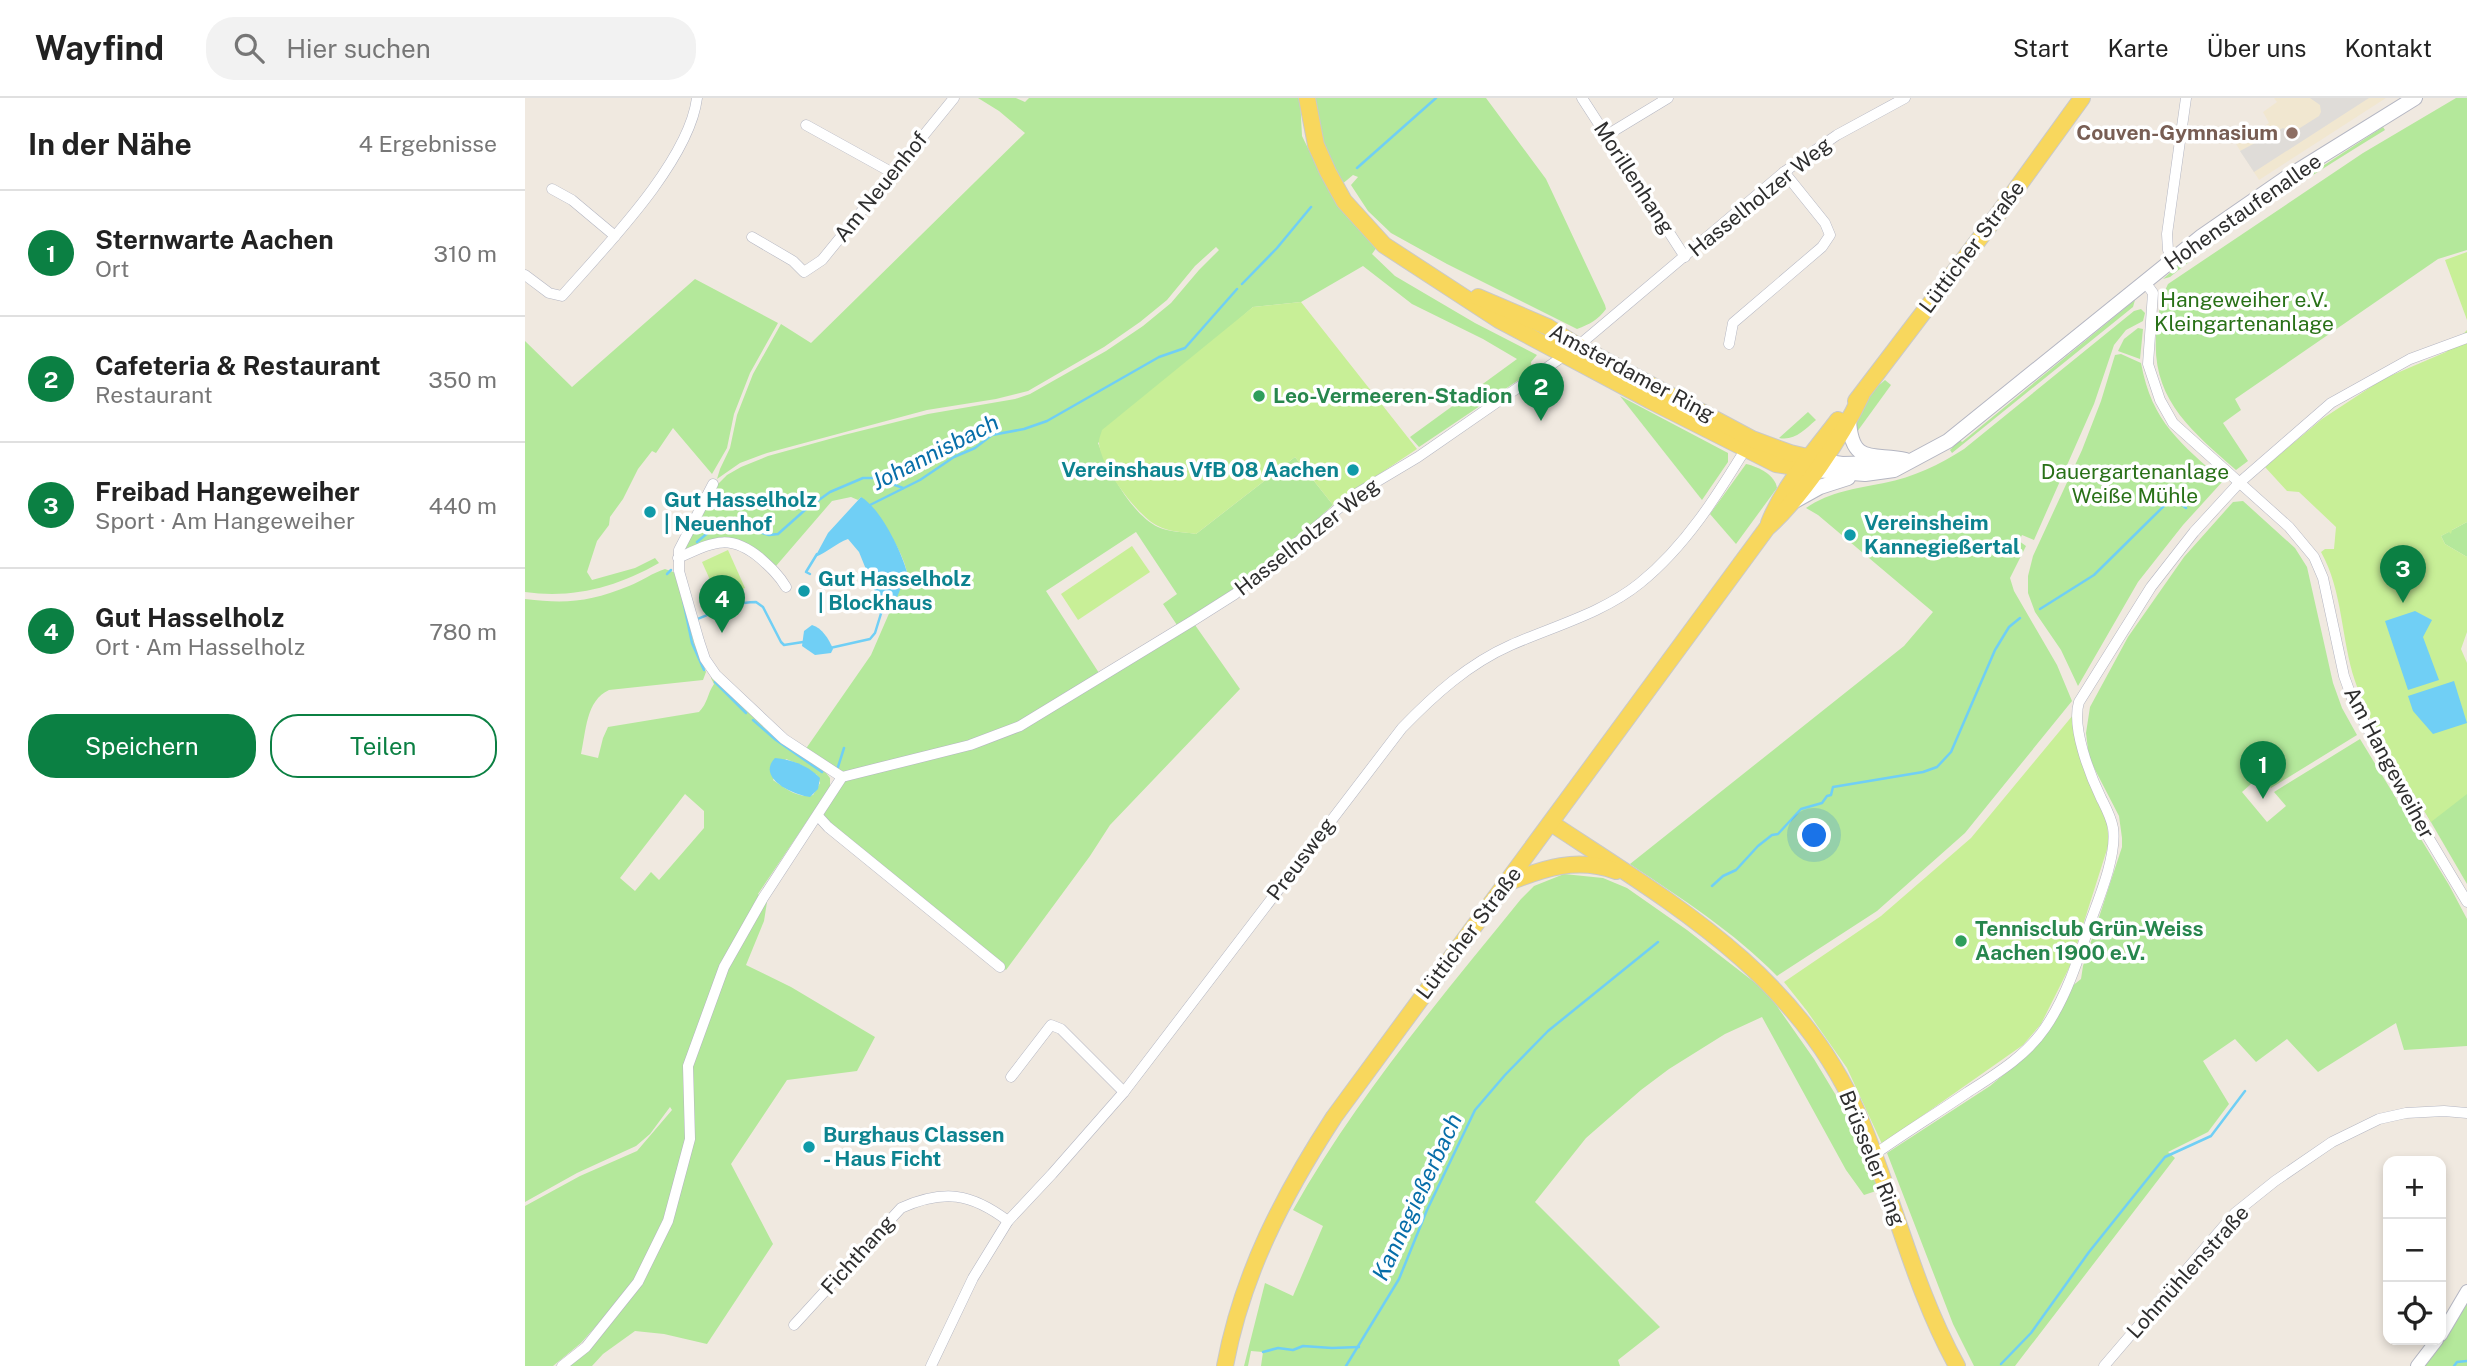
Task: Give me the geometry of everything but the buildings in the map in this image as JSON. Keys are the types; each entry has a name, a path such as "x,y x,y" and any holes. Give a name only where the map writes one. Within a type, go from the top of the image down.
{"main road":[{"name":"Amsterdamer Ring","path":"1307,98 1315,145 1344,201 1384,245 1499,320 1571,350 1749,444 1790,453 1812,464"},
{"name":"Lütticher Straße","path":"1225,1366 1235,1319 1252,1269 1282,1204 1334,1117 1767,528 1792,503 1812,464 1846,410 1861,396 2082,98"},
{"name":"Hohenstaufenallee","path":"1812,464 1865,474 1894,470 1907,460 1948,441 2202,236 2286,178 2415,98"},
{"name":"Lütticher Straße","path":"1767,528 1775,507 1849,421 1861,396"},
{"path":"1849,421 1852,443 1861,453 1867,457 1907,460"},
{"name":"Hohenstaufenallee","path":"1812,464 1871,464 1907,460"},
{"path":"1792,503 1831,482 1865,474"},
{"name":"Brüsseler Ring","path":"1551,823 1720,939 1785,999 1811,1032 1839,1077 1875,1154 1929,1310 1957,1366"},
{"path":"1504,884 1559,865 1582,863 1606,867 1633,877"}],"street":[{"path":"525,275 549,293 562,296 615,236 675,155 690,125 697,98"},
{"name":"Am Neuenhof","path":"752,237 793,261 804,272 822,260 954,98"},
{"name":"Morillenhang","path":"1581,98 1685,257"},
{"path":"1607,135 1668,98"},
{"name":"Hasselholzer Weg","path":"842,776 970,745 1020,726 1235,594 1356,494 1418,457 1571,350 1784,172 1837,135 1905,98"},
{"path":"2173,259 2168,250 2167,234 2186,98"},
{"path":"806,125 891,172"},
{"path":"1729,344 1733,323 1822,247 1830,235 1825,223 1784,172"},
{"path":"552,189 572,200 615,236"},
{"name":"Am Hangeweiher","path":"2145,282 2153,293 2148,364 2159,400 2173,423 2289,527 2313,557 2323,578 2344,676 2354,704 2467,902"},
{"path":"1875,1154 2028,1049 2045,1028 2074,969 2100,897 2113,844 2109,813 2086,758 2076,712 2079,702 2151,587 2202,523 2239,483 2331,403 2410,359 2467,338"},
{"name":"Preusweg","path":"931,1366 972,1278 1008,1221 1060,1166 1123,1092 1402,728 1454,679 1509,646 1590,613 1639,584 1681,544 1749,444"},
{"path":"562,1366 586,1347 638,1282 668,1221 690,1139 688,1066 725,967 763,898 842,776 784,739 716,676 705,659 679,571 678,558 684,539 713,484"},
{"path":"678,558 719,541 736,542 748,548 773,570 786,587"},
{"path":"818,816 1000,967"},
{"path":"1011,1077 1051,1025 1061,1029 1123,1092"},
{"name":"Lohmühlenstraße","path":"2105,1366 2235,1213 2275,1181 2332,1142 2379,1119 2406,1113 2467,1113"},
{"name":"Fichthang","path":"794,1325 901,1208 940,1196 963,1196 988,1206 1008,1221"},
{"path":"2446,1327 2467,1291"},
{"path":"2417,1366 2433,1345"}],"shaded area":[{"name":"Couven-Gymnasium","path":"2274,98 2386,98 2259,180 2236,144 2269,123 2263,112 2277,102"},
{"path":"2310,98 2369,98 2254,172 2240,151 2283,128 2292,133 2319,116 2320,105"}],"green space":[{"path":"978,98 1016,98 1025,102 1029,98 1300,98 1302,136 1330,193 1348,218 1377,247 1372,254 1395,276 1475,323 1537,355 1531,362 1532,369 1529,373 1419,447 1410,437 1517,359 1412,304 1363,266 1301,302 1253,307 1098,443 1102,454 1130,502 1148,521 1167,530 1196,534 1295,457 1333,505 1272,560 1235,588 1177,625 1163,604 1177,594 1136,532 1046,591 1099,673 1005,730 977,741 852,771 841,771 805,750 871,655 907,572 904,561 888,532 861,497 858,500 851,497 832,501 776,566 743,543 686,551 684,549 716,486 727,475 768,456 928,414 1030,394 1106,351 1143,326 1171,303 1219,250 1216,247 1195,266 1167,300 1140,322 1104,347 1028,391 927,410 767,453 740,463 717,479 730,448 737,415 753,374 781,324 811,343 1025,133 999,111"},
{"path":"1312,98 1486,98 1546,179 1606,309 1593,321 1577,329 1391,233 1368,211 1351,185 1358,177 1353,175 1341,185 1321,140"},
{"name":"Hangeweiher e.V. Kleingartenanlage","path":"2456,98 2467,98 2467,250 2438,259 2235,399 2241,410 2223,423 2248,461 2236,470 2202,440 2175,408 2165,391 2156,351 2157,326 2168,284 2363,153"},
{"path":"2383,127 2385,130 2275,200 2170,277 2163,279 2256,209"},
{"path":"2467,252 2467,320 2445,260"},
{"path":"695,279 778,323 750,373 734,414 727,448 712,474 673,428 656,453 652,451 638,469 623,499 610,517 609,525 597,541 587,572 592,580 635,568 655,558 659,563 627,579 594,589 560,594 525,592 525,341 572,387"},
{"path":"2135,300 2133,307 1952,453 1950,450 1960,440 1962,442"},
{"name":"Leo-Vermeeren-Stadion","path":"1301,302 1417,449 1333,505 1295,457 1196,534 1167,530 1150,521 1130,501 1105,463 1099,441 1102,430 1253,307"},
{"path":"2141,309 2145,313 2143,321 2126,330 2114,345 2094,404 2034,540 2022,535 2019,541 2026,546 2010,578 2014,591 2057,665 2072,701 1965,833 1877,911 1777,976 1725,930 1630,864 1904,646 1933,612 1818,515 1806,508 1834,494 1916,474 1955,455 2134,311"},
{"path":"2138,328 2143,329 2140,359 2118,351 2124,339"},
{"path":"2467,330 2467,522 2452,530 2451,534 2449,532 2441,536 2445,544 2467,557 2467,632 2461,649 2467,663 2467,794 2431,822 2379,736 2355,681 2334,583 2321,552 2334,549 2336,527 2299,492 2287,491 2265,467 2322,419 2383,379 2446,352"},
{"name":"Dauergartenanlage Weiße Mühle","path":"2121,354 2141,363 2153,401 2170,430 2223,481 2183,525 2138,582 2078,686 2061,650 2035,612 2028,593 2028,576 2033,556 2082,450 2115,355"},
{"path":"1885,380 1891,385 1854,436 1855,425 1868,395"},
{"path":"1620,396 1728,453 1728,462 1702,500"},
{"path":"1808,412 1816,420 1795,436 1779,438"},
{"path":"1746,464 1766,472 1777,488 1736,544 1710,514"},
{"path":"2243,501 2295,548 2307,567 2333,683 2342,708 2357,735 2271,788 2260,776 2242,792 2267,822 2286,806 2274,792 2360,739 2467,919 2467,1046 2404,1050 2396,1023 2318,1072 2287,1039 2256,1062 2235,1039 2203,1061 2229,1104 2208,1132 2168,1152 2175,1158 2015,1366 1974,1366 1953,1324 1887,1153 1990,1086 2030,1053 2053,1024 2071,987 2081,979 2122,847 2119,816 2089,758 2086,733 2090,707 2128,637 2184,557 2233,502"},
{"path":"2467,522 2467,557 2445,544 2441,536"},
{"path":"1132,546 1150,572 1078,620 1061,594"},
{"path":"728,550 745,588 719,600 702,562"},
{"path":"665,569 676,573 694,642 706,672 703,680 609,690 601,695 591,709 581,754 598,758 608,727 699,712 714,684 712,676 823,769 830,778 830,787 758,894 767,902 764,921 746,965 791,987 875,1037 857,1071 787,1080 731,1164 773,1244 707,1344 664,1334 635,1331 603,1354 592,1366 568,1366 642,1285 665,1220 636,1281 581,1343 553,1366 525,1366 525,1206 580,1176 637,1151 672,1110 670,1107 650,1134 636,1146 577,1173 525,1202 525,599 566,601 590,598 629,586","holes":["786,759 817,775 820,783 813,795 797,794 773,780","685,794 704,811 704,828 659,880 651,872 635,891 620,878"]},
{"path":"1195,625 1240,689 1110,825 1006,970 822,816 846,779 984,745 1007,736"},
{"path":"2359,690 2467,762 2467,884 2375,726"},
{"name":"Tennisclub Grün-Weiss Aachen 1900 e.V.","path":"2073,715 2106,815 2109,843 2070,966 2041,1024 2023,1045 1882,1144 1847,1068 1784,982 1881,916 1971,838"},
{"path":"1564,874 1603,878 1627,888 1767,992 1814,1059 1843,1107 1882,1189 1864,1195 1846,1170 1762,1017 1725,1034 1641,1090 1586,1138 1535,1202 1660,1327 1618,1360 1620,1366 1261,1366 1263,1352 1251,1351 1248,1366 1244,1366 1265,1283 1293,1296 1323,1226 1293,1210 1344,1128 1400,1050 1521,899 1534,886"},
{"path":"2467,1301 2467,1366 2424,1366 2438,1345 2446,1345 2446,1333"}],"water":[{"path":"861,497 875,510 889,530 907,572 896,600 884,609 879,607 859,552 848,539 815,557 828,533"},
{"path":"2415,611 2432,620 2423,637 2439,680 2408,690 2385,621"},
{"path":"812,625 827,638 833,649 831,653 815,655 802,646 804,631"},
{"path":"2454,681 2467,723 2433,734 2413,711 2408,696"},
{"path":"775,758 811,770 820,778 818,789 810,797 795,793 779,784 770,772 770,765"}],"waterway":[{"name":"Johannisbach","path":"1357,168 1436,98"},
{"name":"Johannisbach","path":"1242,284 1311,207"},
{"name":"Johannisbach","path":"870,505 920,480 992,435 1047,421 1159,357 1185,348 1237,289"},
{"path":"697,542 717,525 734,525 769,535 778,534 830,492 863,478 876,478 903,488"},
{"name":"Kannegießerbach","path":"2040,609 2094,575 2171,499 2186,508"},
{"name":"Johannisbach","path":"810,574 806,572 817,554"},
{"path":"667,574 671,570"},
{"path":"683,600 692,643 704,670"},
{"path":"695,620 732,606 756,602 763,607 784,645 803,642"},
{"path":"830,648 870,639 875,633 883,607"},
{"name":"Kannegießerbach","path":"1712,886 1723,876 1736,870 1758,846 1772,835 1778,834 1801,809 1822,803 1831,795 1833,787 1923,772 1937,767 1951,752 1995,650 2009,627 2020,618"},
{"path":"715,682 746,713"},
{"path":"753,720 776,740 822,772"},
{"path":"838,767 844,748"},
{"name":"Kannegießerbach","path":"1346,1366 1399,1279 1427,1210 1475,1110 1548,1031 1658,942"},
{"path":"2001,1364 2031,1333 2089,1252 2165,1157 2211,1136 2245,1091"},
{"path":"1263,1352 1278,1348 1293,1350 1303,1346 1359,1347"},
{"path":"2454,1366 2457,1362 2467,1361"}],"place":[{"name":"Couven-Gymnasium","path":"2292,133"},
{"name":"Leo-Vermeeren-Stadion","path":"1259,396"},
{"name":"Cafeteria & Restaurant","path":"1541,421"},
{"name":"Vereinshaus VfB 08 Aachen","path":"1353,470"},
{"name":"Gut Hasselholz | Neuenhof","path":"650,512"},
{"name":"Vereinsheim Kannegießertal","path":"1850,535"},
{"name":"Gut Hasselholz | Blockhaus","path":"804,591"},
{"name":"Freibad Hangeweiher","path":"2403,603"},
{"name":"Gut Hasselholz","path":"722,633"},
{"name":"Sternwarte Aachen","path":"2263,799"},
{"name":"Tennisclub Grün-Weiss Aachen 1900 e.V.","path":"1961,941"},
{"name":"Burghaus Classen - Haus Ficht","path":"809,1147"}]}
